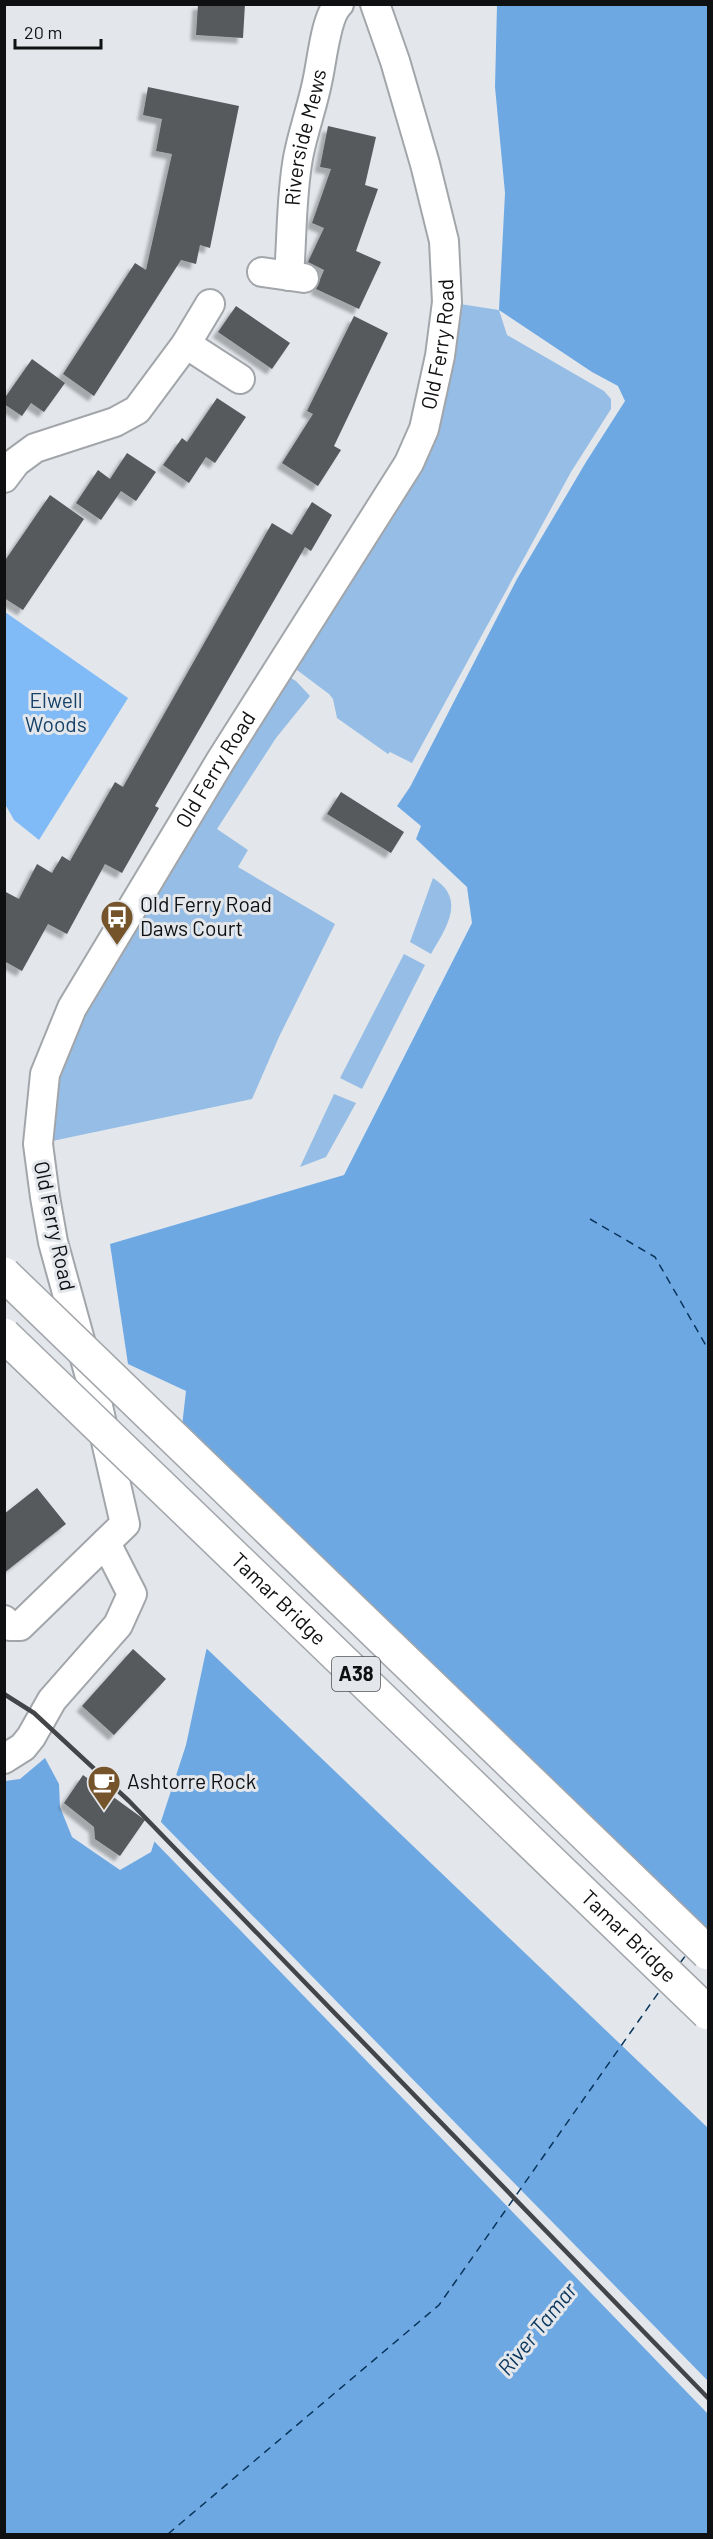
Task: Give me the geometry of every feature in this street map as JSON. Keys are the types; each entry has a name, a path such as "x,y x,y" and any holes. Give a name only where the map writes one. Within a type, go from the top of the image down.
{"highway":[{"name":"A38","path":"4,1274 708,1953"},
{"name":"Tamar Bridge","path":"4,1335 708,2013"}],"street":[{"name":"Riverside Mews","path":"285,275 297,159 317,84 328,28 334,9 339,4"},
{"name":"Old Ferry Road","path":"7,1623 20,1626 125,1524 98,1402 53,1242 45,1197 38,1144 45,1074 72,1008 221,760 409,463 423,429 440,356 447,302 444,241 422,152 395,61 375,4"},
{"path":"4,478 16,462 36,448 115,422 137,410 186,344 210,304"},
{"path":"186,344 240,379"},
{"path":"4,1759 24,1747 52,1700 118,1625 132,1594 106,1543"}],"shaded area":[{"path":"447,302 499,310 507,335 604,391 611,399 611,409 571,472 412,763 390,752 388,754 337,718 333,699 329,694 285,661 393,490"},
{"path":"279,671 296,681 310,696 276,738 217,829 248,850 238,867 335,924 279,1037 252,1099 38,1144 44,1079"},
{"path":"433,878 443,886 449,895 451,904 447,924 431,954 410,942"},
{"path":"404,954 425,965 362,1089 340,1078"},
{"path":"334,1094 356,1103 326,1157 300,1167"}],"green space":[{"name":"Elwell Woods","path":"5,612 128,698 39,840 14,820 5,804"}],"water":[{"name":"River Tamar","path":"497,5 708,5 708,2534 5,2534 5,1781 20,1779 45,1758 59,1784 60,1807 72,1837 120,1870 151,1852 186,1745 206,1651 223,1599 236,1570 181,1435 186,1391 128,1364 110,1244 344,1175 472,923 467,887 416,839 421,826 397,806 410,787 517,579 625,401 618,386 592,372 499,310 505,193 495,87"}],"pier":[{"path":"182,1445 708,1953 708,2128 204,1646 220,1598 233,1569"},
{"path":"158,1819 708,2381 708,2414 152,1839"}],"building":[{"path":"198,4 245,4 243,38 196,35"},
{"path":"148,87 239,106 210,248 200,245 196,264 181,260 94,396 63,374 135,263 146,270 172,154 156,151 162,119 143,115"},
{"path":"328,126 376,137 365,185 378,189 356,251 381,262 359,309 316,289 324,270 308,262 324,228 312,223 331,169 320,167"},
{"path":"236,306 290,343 272,369 218,332"},
{"path":"354,316 388,333 334,446 341,450 318,486 282,463 313,414 307,411"},
{"path":"32,359 65,383 44,412 31,403 22,416 4,404 4,399"},
{"path":"217,398 246,417 215,463 206,457 189,483 163,465 182,438 187,442"},
{"path":"127,453 156,472 136,501 121,491 101,520 76,503 98,470 110,479"},
{"path":"50,495 84,519 23,610 4,598 4,562"},
{"path":"312,502 332,515 311,551 305,547 155,806 159,808 122,873 105,864 67,934 48,924 22,971 4,961 4,891 19,899 37,864 52,873 62,856 70,861 115,782 123,787 272,523 292,535"},
{"path":"341,792 404,832 391,853 327,814"},
{"path":"37,1488 66,1524 4,1573 4,1514"},
{"path":"133,1649 166,1679 114,1735 82,1706"},
{"name":"Ashtorre Rock","path":"83,1775 145,1820 120,1856 95,1839 94,1827 64,1803"}],"ferry route":[{"path":"590,1219 655,1257 708,1349"},
{"path":"680,1963 686,1955"},
{"path":"168,2534 439,2305 661,1989"}],"railway":[{"path":"4,1694 34,1713 129,1801 708,2398"}],"place":[{"name":"Old Ferry Road Daws Court","path":"117,946"},
{"name":"Ashtorre Rock","path":"104,1811"}]}
